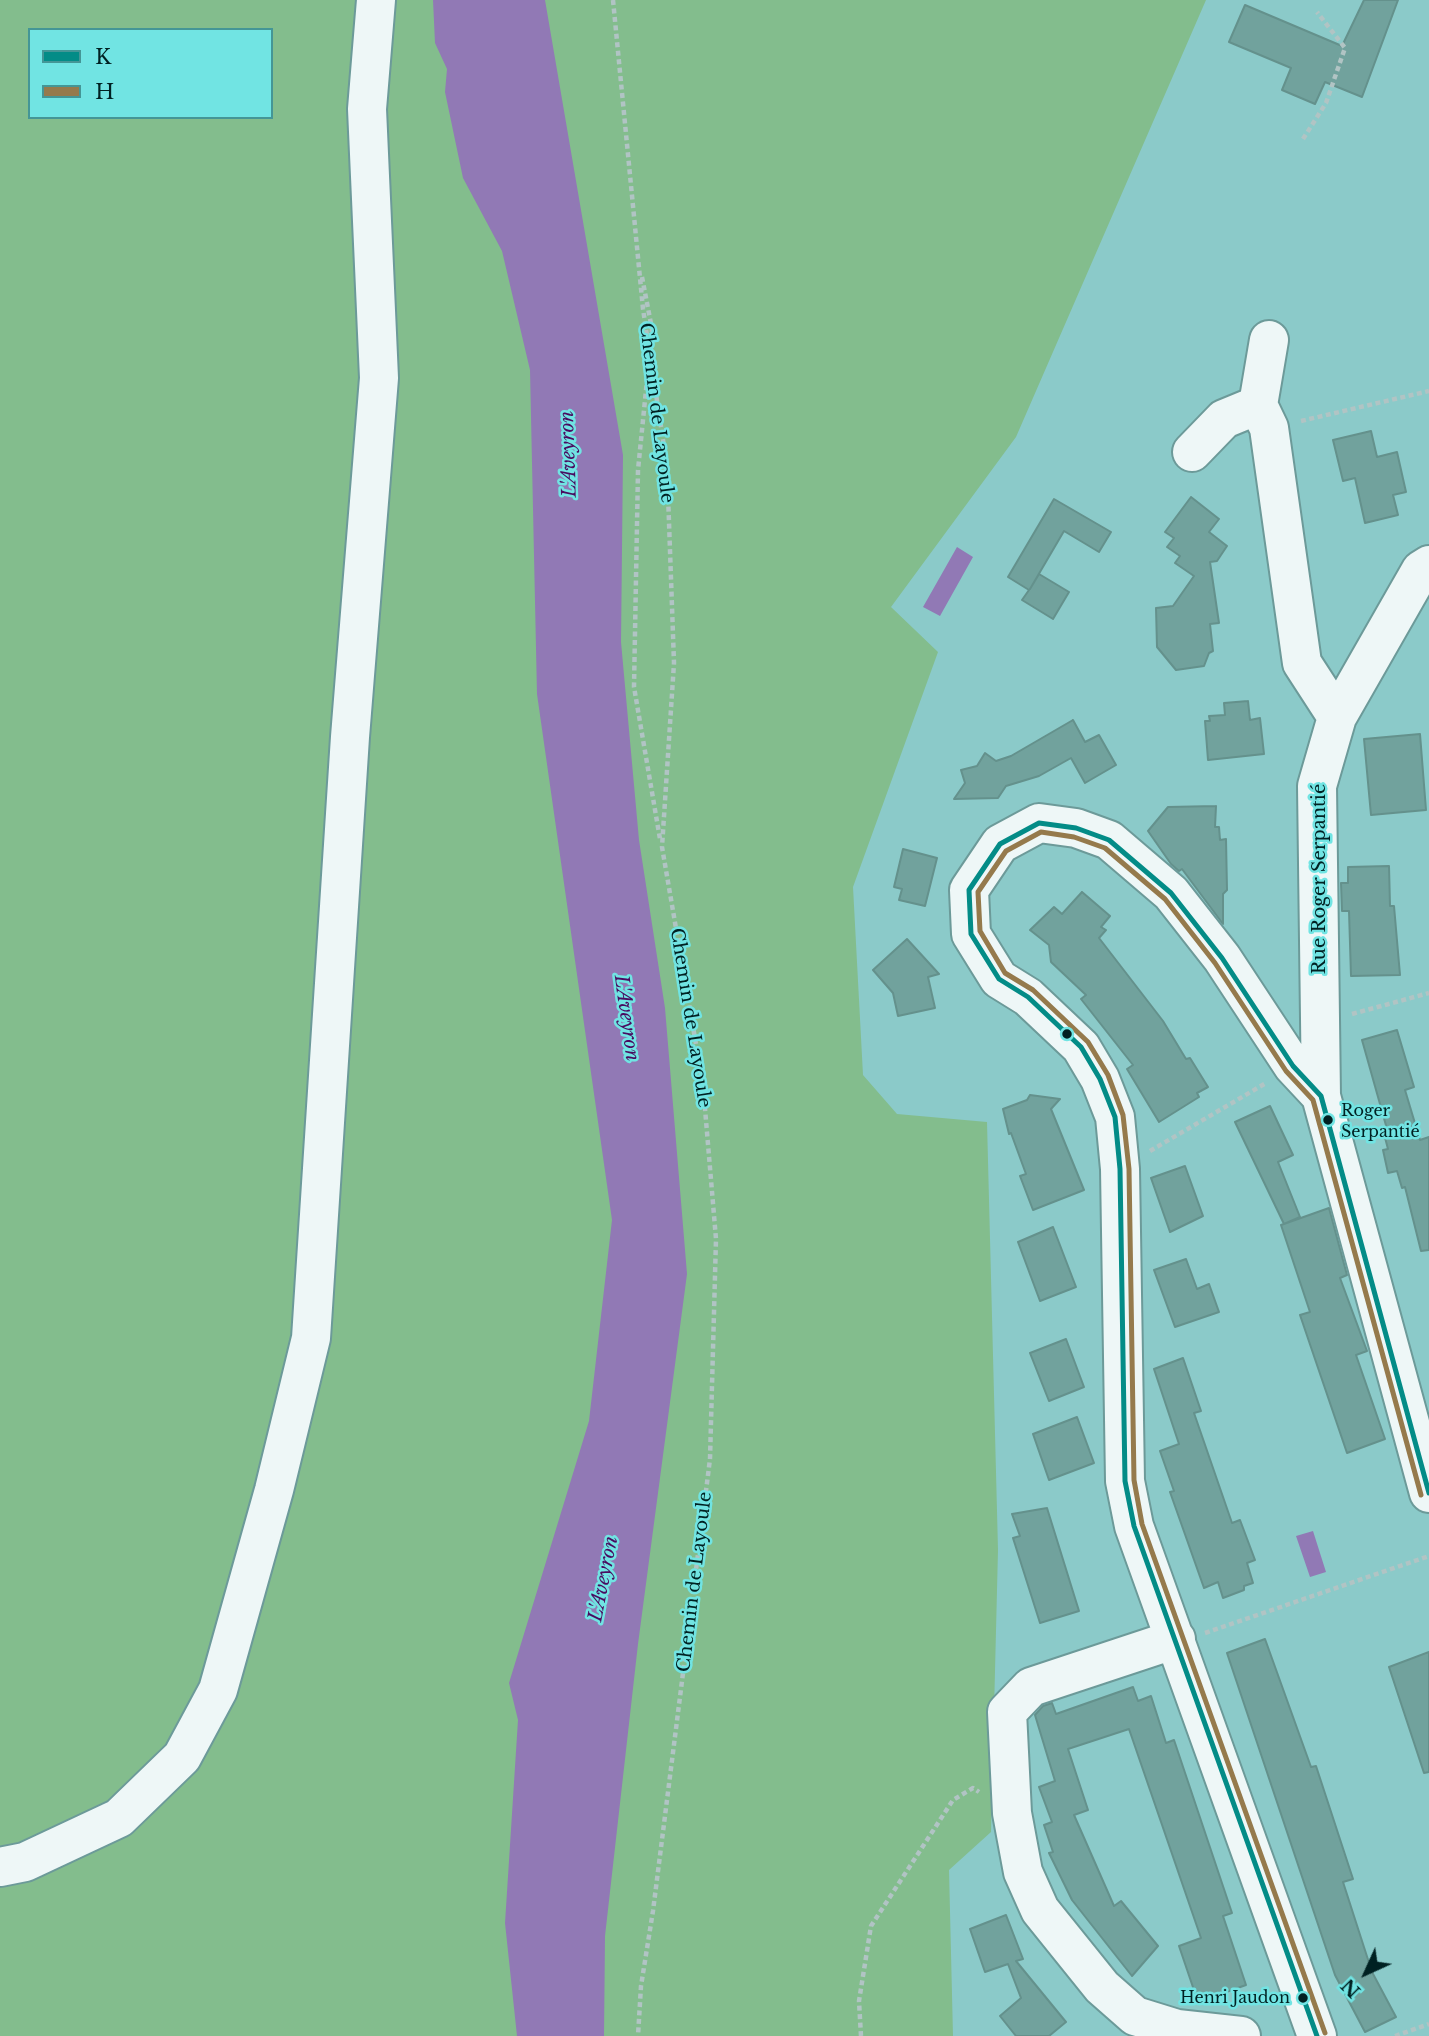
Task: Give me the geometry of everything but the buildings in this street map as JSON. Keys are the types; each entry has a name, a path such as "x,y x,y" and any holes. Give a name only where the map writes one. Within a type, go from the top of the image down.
{"street":[{"path":"0,1867 25,1862 119,1818 182,1757 218,1690 274,1490 311,1338 349,751 379,378 368,109 376,0"},
{"path":"1269,340 1264,416 1302,663 1337,717"},
{"path":"1192,452 1224,419 1264,416"},
{"name":"Rue Roger Serpantié","path":"1321,1096 1317,786 1337,717 1421,570 1429,565"},
{"path":"1317,2036 1134,1526 1125,1480 1121,1168 1115,1117 1100,1079 1081,1047 1028,998 999,979 971,934 970,890 1000,844 1039,823 1076,828 1109,840 1171,893 1222,958 1293,1066 1321,1096 1429,1493"},
{"path":"1176,1639 1031,1687 1007,1712 1012,1813 1023,1872 1040,1910 1102,1987 1135,2016 1177,2029 1241,2036"}],"path":[{"name":"Chemin de Layoule","path":"613,0 636,238 667,466 674,663 662,847 704,1085 715,1251 710,1459 653,1911 641,1986 638,2036"},
{"path":"1303,139 1326,103 1345,48 1317,12"},
{"path":"636,238 652,329 638,470 634,687 662,847"},
{"path":"1264,416 1429,391"},
{"path":"1321,1022 1429,993"},
{"path":"1121,1168 1293,1066"},
{"path":"1176,1639 1205,1633 1429,1556"},
{"path":"861,2036 859,2001 871,1926 953,1800"},
{"path":"1395,2036 1429,2024"}],"green space":[{"path":"0,0 1206,0 1016,437 891,607 938,652 853,887 863,1075 897,1114 987,1122 998,1550 991,1832 949,1870 953,2036 0,2036"}],"water":[{"name":"L'Aveyron","path":"433,0 545,0 623,455 621,642 639,840 665,1008 687,1274 638,1644 605,1936 604,2036 517,2036 505,1923 518,1720 509,1683 589,1421 612,1220 537,694 530,370 502,251 463,178 445,92 447,69 435,43"},
{"path":"957,547 973,557 940,616 923,607"},
{"path":"1313,1531 1326,1572 1310,1577 1296,1536"}],"transit line":[{"name":"K","path":"1317,2036 1134,1526 1125,1481 1120,1169 1115,1117 1100,1079 1081,1047 1028,997 999,979 971,934 969,890 1000,844 1039,823 1076,828 1109,840 1171,893 1222,958 1293,1066 1321,1096 1429,1493"},
{"name":"H","path":"1325,2033 1142,1524 1134,1480 1129,1169 1123,1115 1108,1075 1088,1042 1033,990 1005,973 980,931 978,892 1006,851 1041,832 1074,837 1105,848 1165,899 1215,963 1286,1071 1313,1100 1421,1495"}],"place":[{"name":"Roger Serpantié","path":"1328,1120"},
{"name":"Henri Jaudon","path":"1303,1998"}]}
